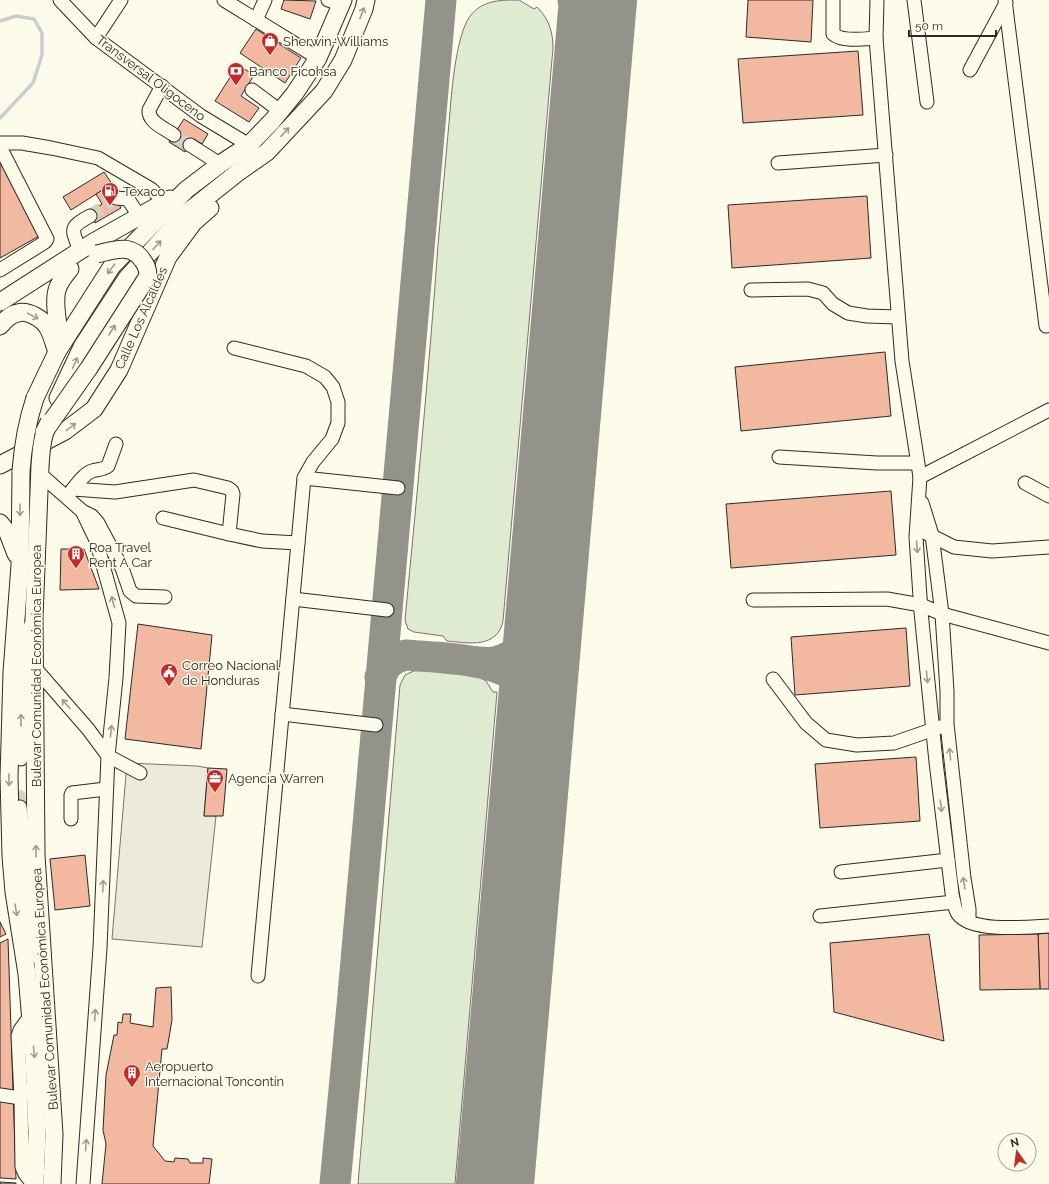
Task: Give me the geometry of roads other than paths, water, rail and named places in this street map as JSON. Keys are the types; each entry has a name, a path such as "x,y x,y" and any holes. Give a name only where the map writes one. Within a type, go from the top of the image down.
{"main road":[{"name":"Bulevar Comunidad Económica Europea","path":"52,1184 54,1134 36,855 34,668 34,618 40,470 44,432 82,347 127,278 183,216 267,152 324,91 344,60 364,9 366,0"},
{"name":"Bulevar Comunidad Económica Europea","path":"34,1184 37,1133 34,1058 27,974 14,892 11,856 9,776 12,680 20,565 22,446 25,434 35,398 59,348 112,266 186,190 220,164 249,145 280,111 295,93 318,58 338,2"},
{"name":"Calle Los Alcaldes","path":"0,464 65,431 94,409 118,370 168,257 193,223 250,174 267,152"},
{"path":"0,302 80,251 186,190"},
{"path":"0,313 20,298 97,254 123,249 131,250 141,258 148,270 148,276 44,432"},
{"path":"59,348 57,291 61,280 70,269"},
{"path":"0,326 17,313 25,312 35,317 47,327 59,348"},
{"path":"0,523 8,533 20,565"}],"street":[{"name":"Transversal Oligoceno","path":"60,0 96,38 201,116 249,145"},
{"path":"96,38 121,0"},
{"path":"225,0 318,58"},
{"path":"256,20 265,0"},
{"path":"833,0 833,34 837,37 859,40 876,38"},
{"path":"877,0 876,38 898,317 902,361 920,477 917,529 921,605 932,731 954,902 956,912 960,916 969,922 984,926 1049,926"},
{"path":"914,0 927,102"},
{"path":"970,70 1006,2"},
{"path":"1006,2 1046,326"},
{"path":"162,86 149,110 149,114 151,120 174,135"},
{"path":"252,90 280,111"},
{"path":"0,144 22,143 98,158 151,189 165,202"},
{"path":"190,145 220,164"},
{"path":"0,147 47,239 45,242 0,270"},
{"path":"778,163 886,155"},
{"path":"116,198 128,199 139,216"},
{"path":"80,251 73,233 74,228 76,223 90,216"},
{"path":"751,290 808,289 823,293 833,304 848,313 867,316 898,317"},
{"path":"234,348 306,366 325,377 333,387 338,402 338,423 332,439 313,462 304,478 258,976"},
{"path":"920,477 1049,410"},
{"path":"70,493 86,474 108,466 116,444"},
{"path":"779,457 877,463 917,463"},
{"path":"40,470 70,493 82,511 96,540 119,624 116,678 108,756 100,948 83,1184"},
{"path":"304,478 398,488"},
{"path":"70,493 115,492 194,480 228,488 233,494 229,534"},
{"path":"1025,483 1049,496"},
{"path":"919,494 932,535 942,614 947,691 947,724 964,878 969,909 969,922"},
{"path":"82,511 92,516 98,523 116,554 130,591 136,596 165,596"},
{"path":"163,518 229,534 262,540 298,544"},
{"path":"917,529 954,547 992,551 1049,547"},
{"path":"293,599 387,610"},
{"path":"754,600 887,599 921,605 942,614 1049,643"},
{"path":"21,759 21,669 25,637 34,618"},
{"path":"34,668 88,729 108,756 140,774"},
{"path":"773,679 806,723 826,740 858,745 894,744 932,731 947,724"},
{"path":"282,714 376,725"},
{"path":"71,819 72,793 106,789"},
{"path":"20,807 33,940 44,974"},
{"path":"841,872 948,860"},
{"path":"820,916 954,902"},
{"path":"30,1015 20,1030 18,1036 22,1167 24,1174 34,1184"},
{"path":"0,1095 21,1098"}],"waterway":[{"path":"0,21 16,16 34,19 42,33 42,55 33,83 0,118"}],"tunnel":[{"path":"174,135 190,145"},
{"path":"90,216 116,198"},
{"path":"0,789 19,796 20,807"}],"place":[{"name":"Sherwin-Williams","path":"270,56"},
{"name":"Banco Ficohsa","path":"236,86"},
{"name":"Texaco","path":"110,206"},
{"name":"Roa Travel Rent A Car","path":"76,569"},
{"name":"Correo Nacional de Honduras","path":"169,687"},
{"name":"Agencia Warren","path":"215,793"},
{"name":"Aeropuerto Internacional Toncontín","path":"132,1088"}]}
